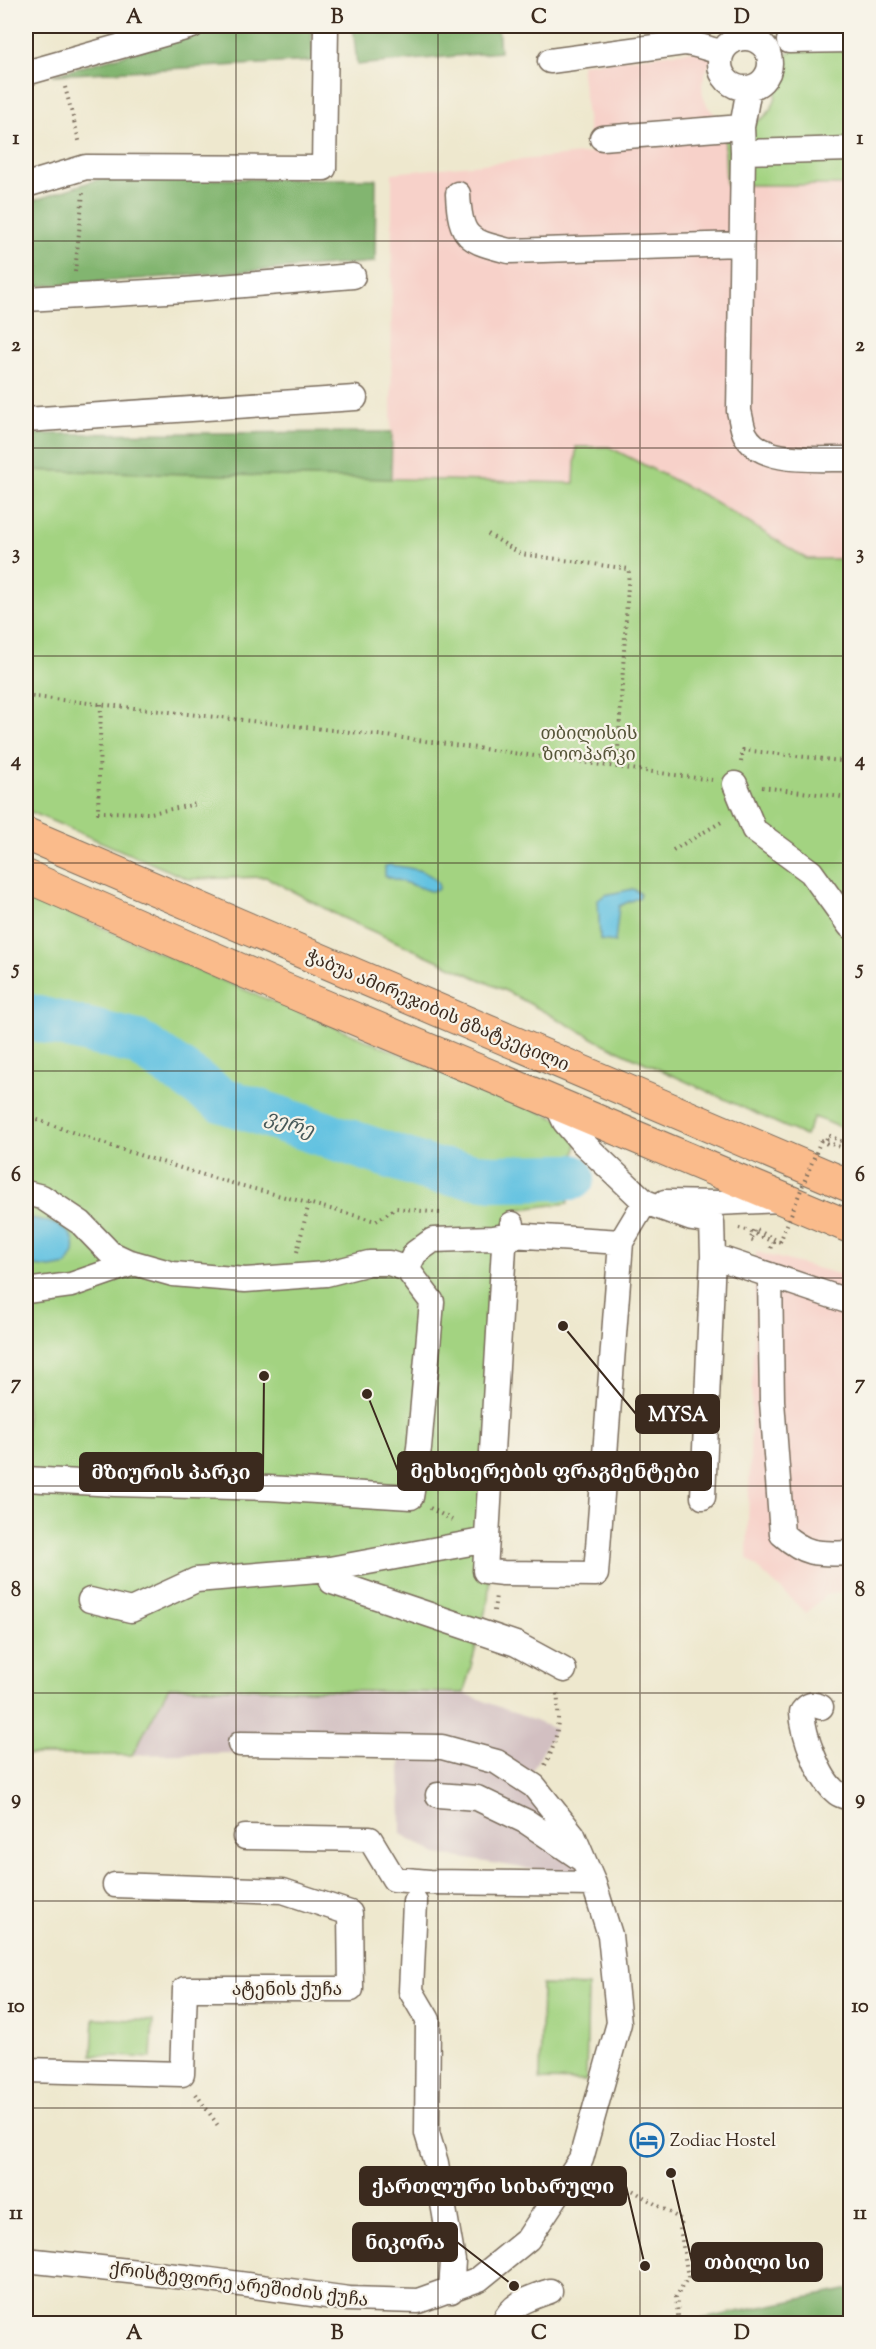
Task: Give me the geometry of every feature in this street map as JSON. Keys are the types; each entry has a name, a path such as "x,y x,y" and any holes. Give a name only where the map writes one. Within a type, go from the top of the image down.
{"main road":[{"name":"ჭაბუა ამირეჯიბის გზატკეცილი","path":"26,834 850,1186"},
{"path":"26,876 284,989 850,1227"}],"street":[{"path":"26,73 192,26"},
{"path":"26,185 86,167 324,168 326,26"},
{"path":"766,48 795,33 850,40"},
{"path":"743,38 752,39 766,48 769,56 768,72 764,80 749,88 734,86 728,81 720,67 722,52 727,45 743,38"},
{"path":"550,61 684,43 722,52"},
{"path":"749,88 742,127 739,411 745,435 759,449 774,457 850,459"},
{"path":"602,138 742,127"},
{"path":"743,152 850,150"},
{"path":"458,194 459,220 467,234 481,244 509,251 741,244"},
{"path":"26,299 184,290 353,276"},
{"path":"26,420 355,398"},
{"path":"737,784 754,830 811,872 850,926"},
{"path":"556,1103 565,1122 581,1141 645,1202 692,1219 712,1222 713,1256 703,1497"},
{"path":"26,1193 42,1197 81,1223 110,1253 134,1263 173,1274 245,1280 326,1274 369,1263 389,1263 407,1269 432,1302 420,1437 411,1497 269,1488 26,1479"},
{"path":"645,1202 717,1203 783,1200"},
{"path":"511,1228 504,1247 485,1571 596,1574 621,1242 645,1202"},
{"path":"407,1269 415,1253 433,1240 493,1239 511,1228 621,1242"},
{"path":"713,1256 850,1302"},
{"path":"26,1292 71,1285 134,1263"},
{"path":"770,1275 772,1401 782,1534 796,1546 813,1554 850,1553"},
{"path":"90,1600 131,1610 196,1580 330,1569 487,1540"},
{"path":"330,1569 333,1582 516,1644 564,1670"},
{"path":"821,1707 813,1704 807,1706 802,1712 810,1747 819,1770 837,1793 850,1798"},
{"name":"ქრისტეფორე არეშიძის ქუჩა","path":"26,2260 203,2279 349,2299 418,2301 479,2279 528,2239 581,2159 619,2023 610,1935 594,1884 573,1835 534,1786 497,1762 442,1747 240,1744"},
{"path":"438,1795 477,1798 527,1821 584,1860"},
{"path":"244,1837 370,1839 394,1879 429,1882 594,1884"},
{"name":"ატენის ქუჩა","path":"115,1885 283,1891 350,1913 351,1989 185,1989 182,2074"},
{"path":"415,1902 411,1991 428,2020 427,2133 436,2163 453,2261 451,2291"},
{"path":"26,2070 182,2074"},
{"path":"503,2324 508,2312 520,2303 550,2291"}],"path":[{"path":"488,534 521,554 629,569 617,767"},
{"path":"26,696 395,737 850,798"},
{"path":"101,704 99,812 152,813 197,804"},
{"path":"737,784 743,750 850,762"},
{"path":"673,850 710,827 745,810"},
{"path":"26,1116 213,1178 376,1221 396,1208 442,1213"},
{"path":"747,1230 756,1234 765,1238 773,1242 770,1249 750,1240 755,1230 780,1242 823,1140 828,1135 845,1143 843,1148 823,1140"},
{"path":"823,1140 843,1150"},
{"path":"303,1228 309,1203"},
{"path":"411,1497 487,1540"},
{"path":"496,1587 494,1613 516,1644"},
{"path":"534,1786 553,1750 560,1713 556,1689 538,1657"},
{"path":"182,2074 219,2127"},
{"path":"581,2159 682,2220 680,2228 688,2277 676,2297 679,2324"}],"shaded area":[{"path":"718,48 702,84 703,96 708,107 717,117 724,120 726,185 850,185 850,566 807,559 707,497 575,483 391,479 392,173 591,153 581,64"},
{"path":"756,1252 850,1277 850,1591 826,1595 806,1613 747,1558"},
{"path":"169,1687 464,1693 555,1729 523,1787 557,1822 584,1878 437,1854 401,1834 400,1750 132,1755"}],"green space":[{"path":"227,26 311,26 314,61 53,75"},
{"path":"498,26 500,52 357,65 353,27"},
{"path":"810,26 850,26 850,185 726,185 724,120 748,123 757,121 770,111 774,104 777,87 775,70"},
{"path":"99,179 376,179 375,262 26,287 26,203"},
{"path":"392,432 391,479 26,470 26,434"},
{"name":"თბილისის ზოოპარკი","path":"576,447 609,447 707,497 807,559 850,559 850,1131 814,1117 805,1136 602,1043 508,992 341,917 266,877 188,879 26,810 26,470 574,483"},
{"path":"26,894 228,983 579,1128 568,1203 513,1210 488,1601 464,1693 169,1687 132,1755 26,1755"},
{"path":"542,1985 588,1986 586,2081 540,2080"},
{"path":"94,2018 153,2021 151,2058 92,2055"},
{"path":"850,2289 850,2323 687,2323 687,2322"}],"water":[{"path":"390,865 426,873 436,881 439,887 437,890 430,891 385,876 385,866"},
{"path":"633,889 640,893 640,897 619,906 615,942 600,940 598,900 605,895"},
{"path":"26,1217 42,1220 66,1230 74,1243 74,1252 67,1265 51,1268 26,1265"}],"waterway":[{"name":"ვერე","path":"26,1016 138,1043 220,1099 433,1170 492,1178 572,1177"}],"place":[{"name":"MYSA","path":"563,1326"},
{"name":"მზიურის პარკი","path":"264,1376"},
{"name":"მეხსიერების ფრაგმენტები","path":"367,1394"},
{"name":"Zodiac Hostel","path":"647,2140"},
{"name":"თბილი სი","path":"671,2173"},
{"name":"ქართლური სიხარული","path":"645,2266"},
{"name":"ნიკორა","path":"514,2286"}]}
